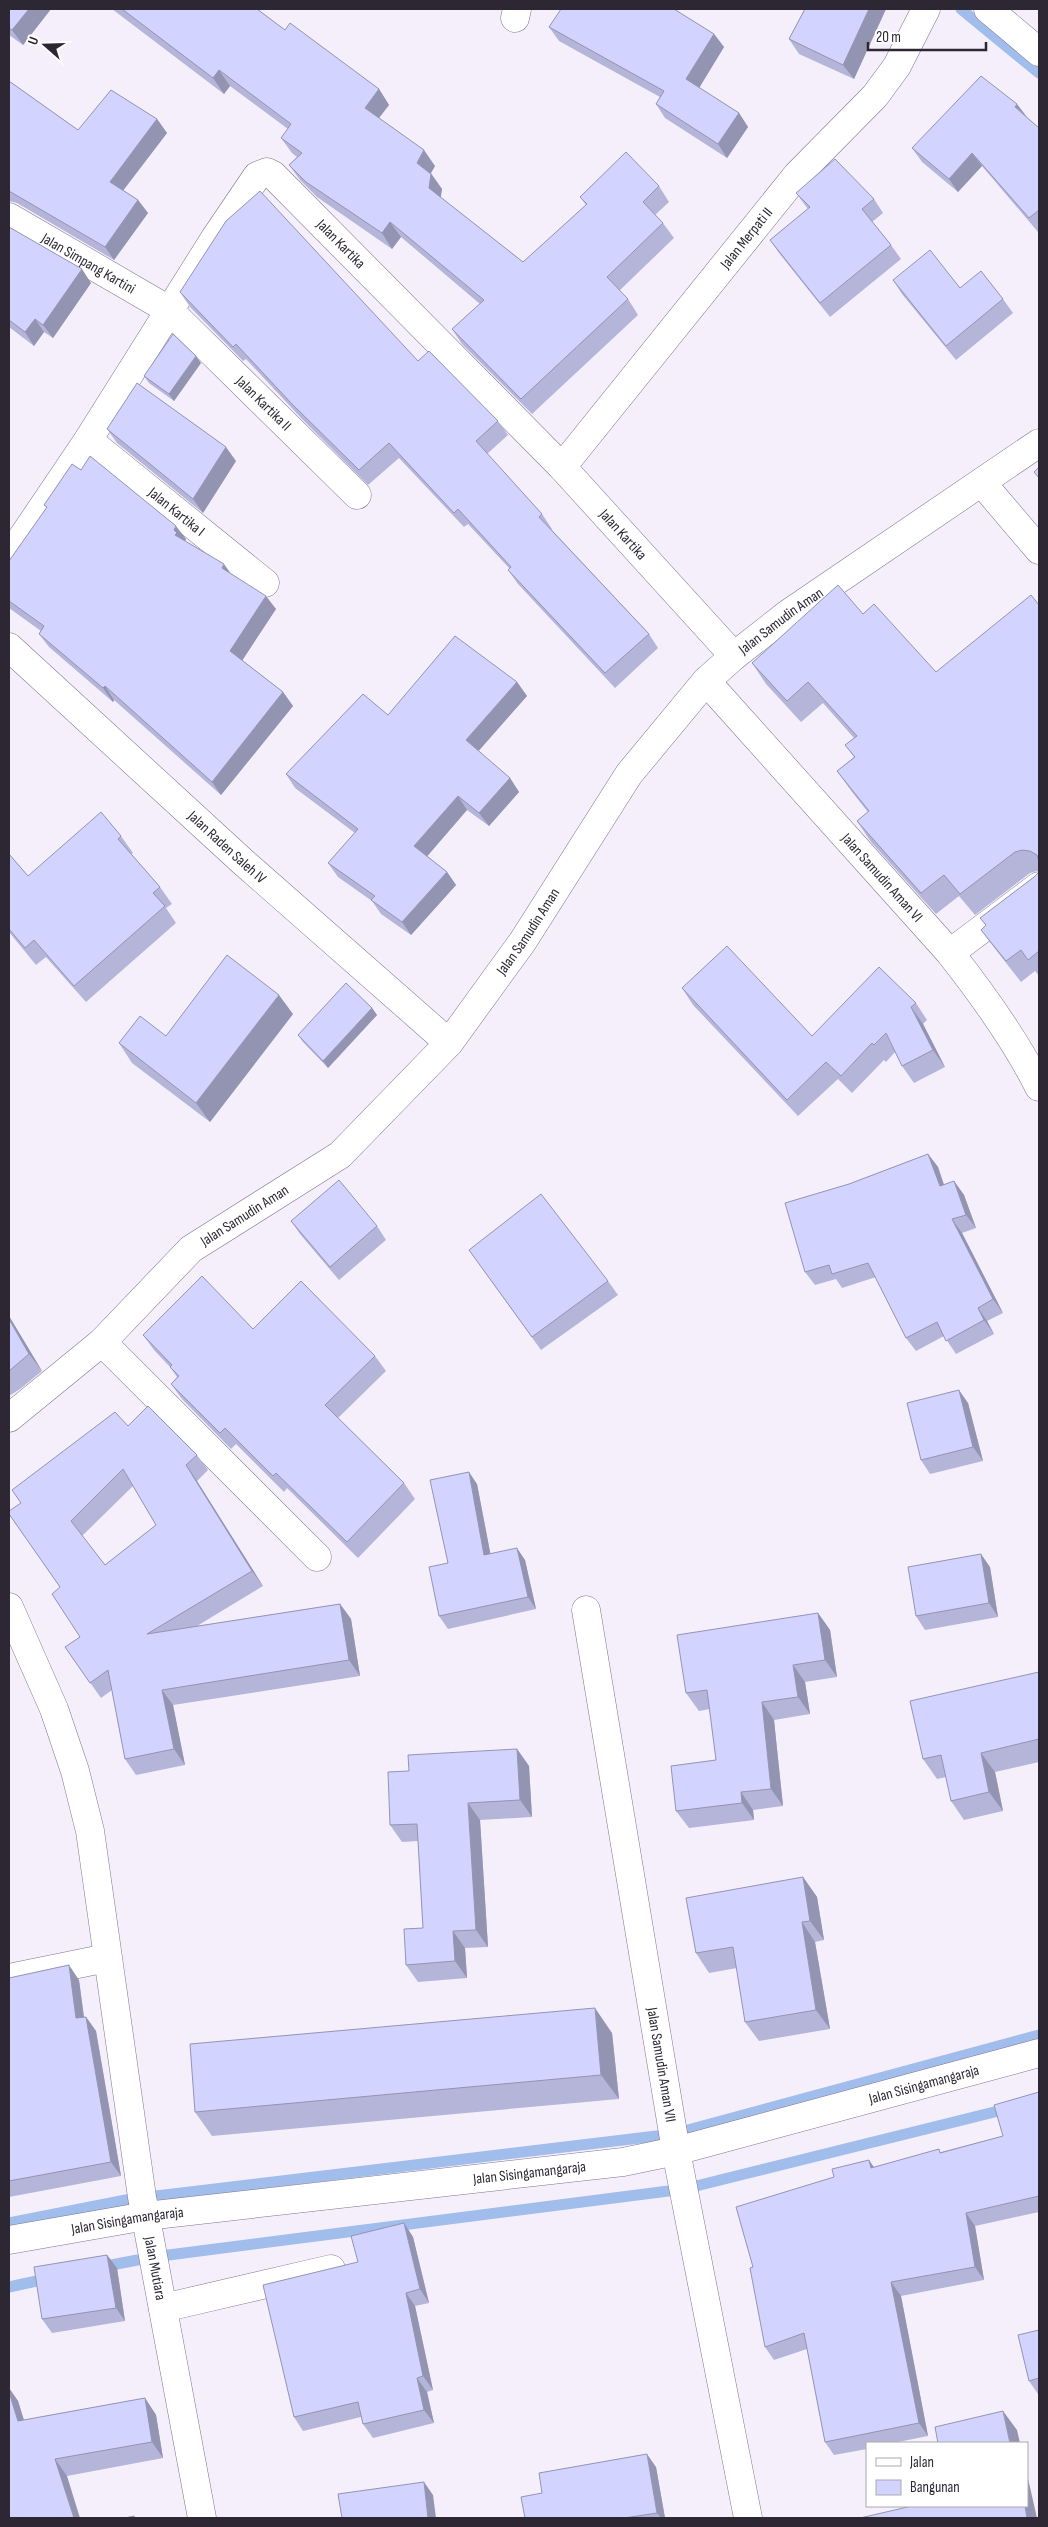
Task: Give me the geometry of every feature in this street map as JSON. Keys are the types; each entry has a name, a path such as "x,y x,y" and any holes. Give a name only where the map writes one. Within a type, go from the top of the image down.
{"street":[{"name":"Jalan Merpati II","path":"562,467 797,175 875,96 897,66 926,9"},
{"path":"988,9 1039,52"},
{"name":"Jalan Kartika","path":"9,557 88,440 169,310 257,176 267,172 273,175 562,467 734,656"},
{"name":"Jalan Simpang Kartini","path":"9,217 169,310"},
{"name":"Jalan Kartika II","path":"169,310 358,495"},
{"name":"Jalan Kartika I","path":"88,440 266,583"},
{"name":"Jalan Samudin Aman","path":"9,1418 102,1342 191,1249 340,1155 449,1044 523,941 629,774 706,681 734,656 789,613 1039,443"},
{"path":"982,483 1039,550"},
{"name":"Jalan Raden Saleh IV","path":"9,647 242,861 449,1044"},
{"name":"Jalan Samudin Aman VI","path":"706,681 950,953 987,1001 1024,1057 1039,1087"},
{"path":"950,953 1039,886"},
{"path":"102,1342 317,1556"},
{"name":"Jalan Mutiara","path":"9,1607 54,1709 75,1771 90,1831 146,2216 202,2518"},
{"name":"Jalan Samudin Aman VII","path":"586,1610 676,2152 748,2518"},
{"path":"9,1978 107,1958"},
{"name":"Jalan Sisingamangaraja","path":"9,2240 146,2216 623,2162 676,2152 1039,2053"},
{"path":"163,2308 331,2269"}],"building":[{"path":"9,9 29,9 12,30 9,28"},
{"path":"122,9 257,9 285,30 290,23 379,89 365,108 424,150 417,163 431,174 429,188 523,262 587,204 580,197 626,152 659,186 643,202 663,223 607,277 628,299 521,399 452,329 484,300 390,222 382,233 306,182 289,165 302,153 281,138 291,124 219,70 213,78"},
{"path":"561,9 674,9 714,34 686,79 739,113 718,144 656,104 664,91 549,27"},
{"path":"805,9 869,9 843,65 789,39"},
{"path":"981,76 1017,104 1015,107 1039,128 1039,210 1029,218 972,153 949,179 912,148"},
{"path":"9,81 78,130 111,90 157,119 110,182 138,200 105,247 9,191"},
{"path":"835,159 874,199 862,209 891,245 820,303 770,240 810,207 796,193"},
{"path":"260,191 418,361 429,351 498,421 476,441 542,514 539,517 649,634 605,673 508,570 511,567 458,509 454,513 389,443 359,470 292,404 236,344 233,347 180,292 226,221"},
{"path":"9,227 82,269 43,325 35,319 25,332 9,320"},
{"path":"930,250 960,288 981,271 1003,299 946,346 893,280"},
{"path":"173,334 196,356 169,394 144,376"},
{"path":"137,383 226,447 193,499 107,429"},
{"path":"90,456 176,526 174,530 177,533 175,535 224,564 222,568 266,596 230,651 283,692 212,782 105,686 103,688 39,634 44,626 9,601 9,561 47,507 44,505 72,464 81,470"},
{"path":"1039,467 1039,478 1034,472"},
{"path":"838,585 863,614 874,604 936,672 1031,595 1039,605 1039,862 1037,855 1030,851 1022,850 1015,852 960,894 944,875 921,893 857,821 869,811 837,771 855,757 845,745 857,736 808,682 787,701 752,663"},
{"path":"455,636 517,682 466,740 510,778 479,813 458,796 414,846 447,872 402,922 371,900 375,896 328,863 358,829 286,774 363,694 388,715"},
{"path":"101,812 121,836 118,839 160,887 153,893 165,906 74,986 34,940 25,948 9,929 9,854 28,876"},
{"path":"1039,872 1039,951 1028,960 1021,950 1006,961 981,930 986,925 980,918"},
{"path":"727,946 812,1036 879,967 916,1003 911,1007 933,1050 902,1066 886,1033 874,1045 872,1043 841,1076 826,1062 787,1100 682,988"},
{"path":"227,955 279,995 196,1103 119,1043 140,1016 166,1036"},
{"path":"346,983 372,1008 323,1061 298,1035"},
{"path":"928,1154 940,1186 954,1181 966,1215 952,1219 993,1299 978,1308 984,1320 946,1341 937,1322 906,1338 868,1263 832,1274 829,1265 805,1272 785,1203 849,1184"},
{"path":"339,1180 377,1226 330,1267 291,1221"},
{"path":"541,1194 608,1281 532,1337 469,1250"},
{"path":"202,1276 253,1329 301,1281 375,1356 325,1405 404,1483 347,1542 276,1473 273,1476 225,1428 220,1433 171,1384 179,1376 170,1367 172,1365 143,1335"},
{"path":"9,1319 29,1354 9,1371"},
{"path":"959,1390 973,1447 921,1460 907,1403"},
{"path":"148,1406 197,1455 186,1465 252,1571 147,1634 340,1604 349,1660 162,1690 174,1749 125,1759 108,1670 90,1683 65,1647 80,1637 52,1594 60,1587 9,1514 9,1511 21,1503 12,1490 115,1412 128,1426","holes":["123,1469 156,1525 105,1565 71,1521"]},
{"path":"469,1472 484,1555 517,1548 528,1597 439,1616 429,1567 448,1563 430,1480"},
{"path":"981,1554 989,1603 916,1616 908,1567"},
{"path":"818,1613 825,1660 793,1665 798,1697 762,1702 771,1789 741,1792 742,1803 676,1811 671,1766 716,1760 707,1690 686,1693 677,1635"},
{"path":"1039,1672 1039,1739 981,1753 989,1792 951,1801 941,1755 923,1759 910,1701"},
{"path":"517,1749 520,1800 468,1803 476,1930 453,1931 455,1961 406,1965 404,1929 423,1928 417,1824 390,1825 388,1772 409,1771 408,1755"},
{"path":"803,1877 810,1921 802,1922 816,2010 745,2022 733,1947 696,1953 686,1898"},
{"path":"69,1965 76,2018 86,2017 111,2162 9,2181 9,1978"},
{"path":"595,2008 601,2075 195,2112 190,2044"},
{"path":"1039,2092 1039,2196 966,2213 975,2267 891,2282 919,2423 825,2442 804,2333 765,2347 750,2268 753,2267 736,2207 834,2177 832,2169 869,2160 871,2168 939,2149 940,2153 1003,2136 994,2105"},
{"path":"404,2223 420,2289 406,2293 423,2376 417,2378 424,2410 363,2424 358,2402 294,2417 263,2285 358,2262 351,2236"},
{"path":"107,2255 116,2308 42,2319 34,2267"},
{"path":"1039,2330 1039,2378 1029,2381 1018,2335"},
{"path":"9,2392 18,2421 145,2398 152,2442 55,2459 74,2518 9,2518"},
{"path":"1003,2411 1010,2442 938,2442 935,2427"},
{"path":"647,2454 657,2513 624,2518 525,2518 521,2497 542,2493 539,2473"},
{"path":"424,2482 428,2518 342,2518 338,2494"},
{"path":"908,2507 1025,2507 1027,2518 860,2518"}],"waterway":[{"path":"961,9 1039,73"},
{"path":"9,2223 131,2199 673,2134 1039,2035"},
{"path":"101,2267 153,2257 684,2189 1039,2101"},
{"path":"9,2287 51,2278"}]}
